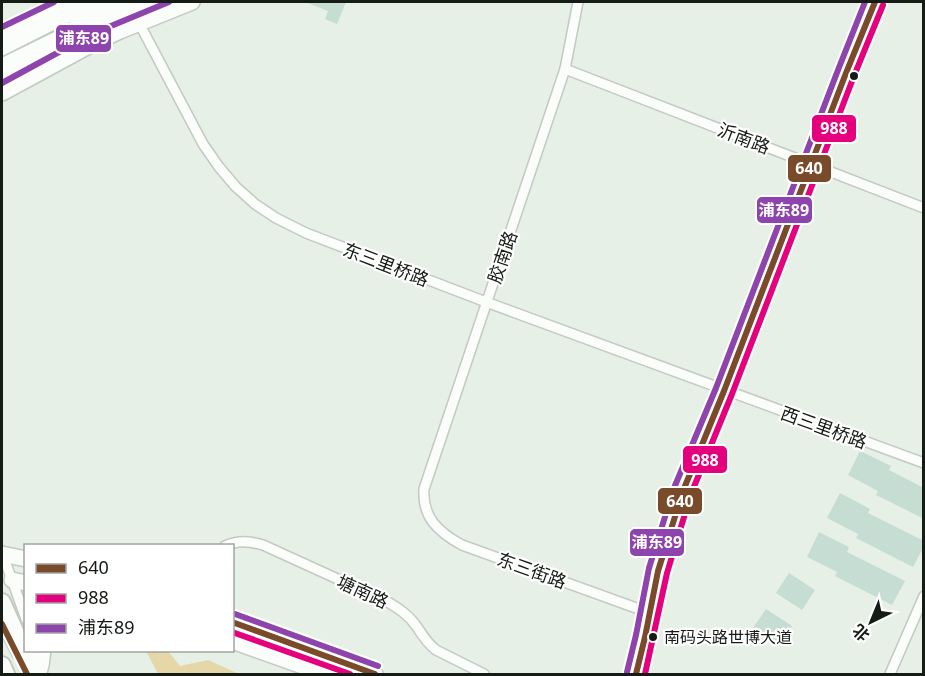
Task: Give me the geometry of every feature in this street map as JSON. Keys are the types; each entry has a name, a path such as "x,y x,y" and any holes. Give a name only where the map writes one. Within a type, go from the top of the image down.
{"highway":[{"path":"2,47 91,2"},
{"path":"2,76 76,40 169,2"},
{"path":"2,602 24,643"},
{"path":"29,652 40,673"},
{"path":"2,665 6,675"}],"main road":[{"path":"2,37 74,2"},
{"path":"2,56 76,18 114,2"},
{"path":"2,66 86,25 143,2"},
{"path":"2,93 98,41 192,2"},
{"path":"2,554 24,559"},
{"path":"234,623 375,675"},
{"path":"234,642 326,675"}],"street":[{"name":"胶南路","path":"426,510 423,499 424,489 565,69 578,2"},
{"path":"636,675 658,572 683,491 812,164 871,3"},
{"name":"东三里桥路","path":"139,23 202,144 224,174 255,204 276,218 306,233 724,391"},
{"name":"沂南路","path":"565,69 924,208"},
{"name":"西三里桥路","path":"724,391 924,464"},
{"name":"东三街路","path":"426,510 440,530 462,544 650,613"},
{"name":"塘南路","path":"230,544 244,541 263,545 386,601 410,618 429,645 484,675"},
{"path":"2,554 24,613"},
{"path":"890,675 924,596"},
{"path":"2,624 27,675"},
{"path":"37,652 40,673"},
{"path":"40,673 46,652"}],"shaded area":[{"path":"147,652 169,652 180,666 208,660 239,674 158,674"}],"building":[{"path":"305,2 346,2 337,24 325,19 328,11"},
{"path":"860,451 891,466 889,470 924,488 924,519 876,495 878,491 848,475"},
{"path":"840,493 870,509 868,513 924,541 924,546 913,567 856,538 858,534 827,518"},
{"path":"819,532 849,547 847,552 905,581 892,605 835,576 837,572 807,557"},
{"path":"789,573 815,590 802,610 776,593"},
{"path":"766,609 792,626 779,645 753,628"}],"transit line":[{"name":"浦东89","path":"2,27 54,2"},
{"name":"浦东89","path":"2,83 94,33 169,2"},
{"name":"浦东89","path":"627,672 649,568 674,488 716,388 865,2"},
{"name":"640","path":"636,674 658,571 683,491 875,2"},
{"name":"988","path":"645,674 667,573 691,494 883,5"},
{"name":"浦东89","path":"235,614 378,666"},
{"name":"640","path":"234,623 375,674"},
{"name":"640","path":"2,624 27,674"},
{"name":"988","path":"234,633 350,674"}],"place":[{"name":"南码头路世博大道","path":"653,637"}]}
